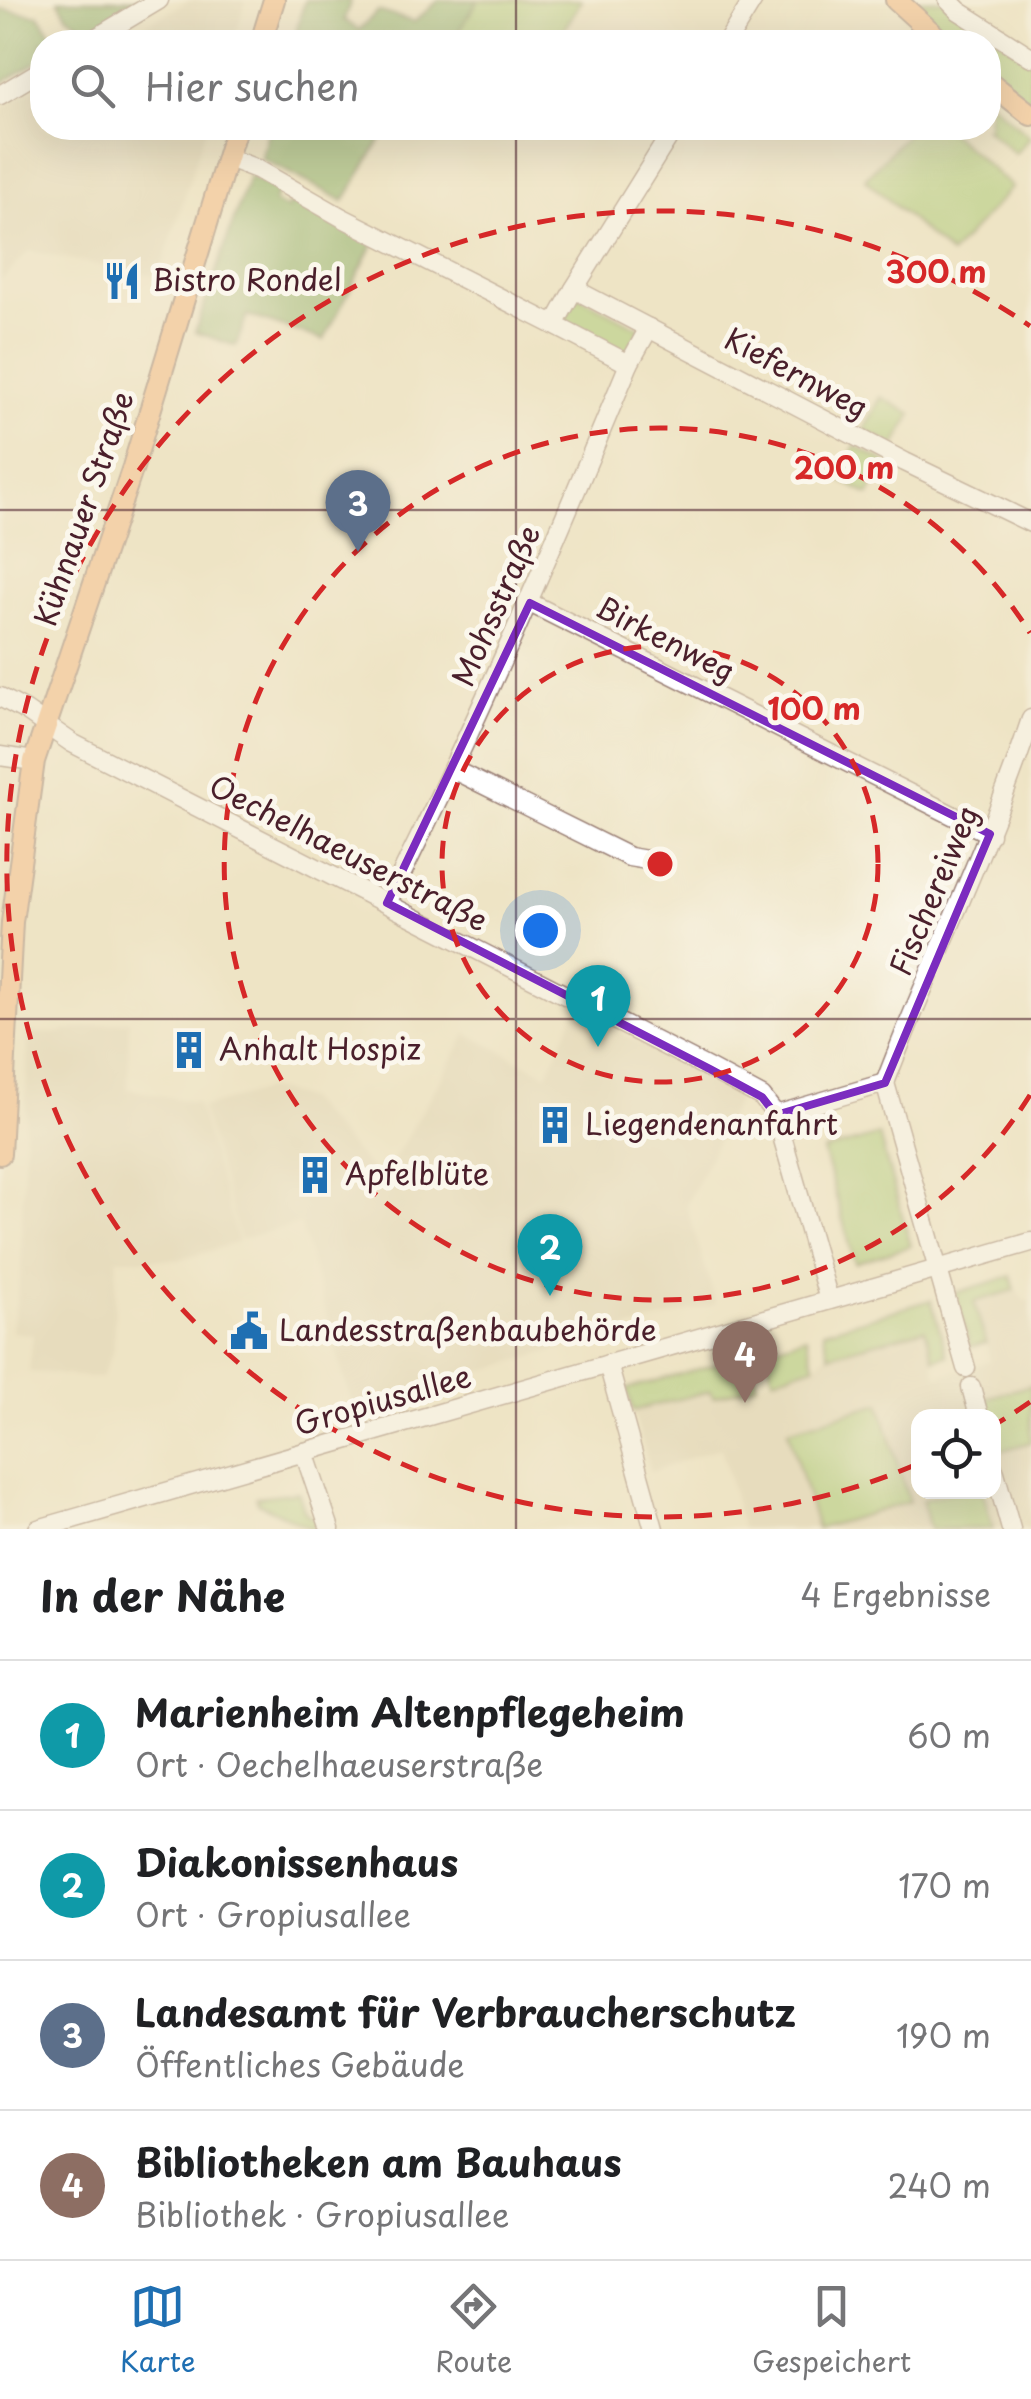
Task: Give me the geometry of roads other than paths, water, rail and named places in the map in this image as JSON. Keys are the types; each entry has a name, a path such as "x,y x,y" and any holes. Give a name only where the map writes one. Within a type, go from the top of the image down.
{"main road":[{"path":"265,30 274,0"},
{"path":"896,0 929,30"},
{"path":"1001,91 1031,116"},
{"name":"Kühnauer Straße","path":"0,1154 12,922 34,761 133,467 233,140"}],"street":[{"path":"109,30 159,0"},
{"path":"734,30 753,0"},
{"path":"948,0 989,30"},
{"path":"1001,38 1031,57"},
{"path":"0,95 30,77"},
{"path":"554,325 667,140"},
{"path":"228,158 257,168 340,217 630,364"},
{"name":"Kiefernweg","path":"574,289 888,454 1031,523"},
{"name":"Mohsstraße","path":"387,903 454,770 649,328"},
{"name":"Birkenweg","path":"530,603 990,834"},
{"name":"Oechelhaeuserstraße","path":"0,698 83,749 710,1068 762,1097 776,1115"},
{"name":"Fischereiweg","path":"885,1083 990,834 1023,772 1031,719"},
{"path":"0,756 34,761"},
{"path":"454,770 629,856 652,861"},
{"path":"829,1300 776,1115 885,1083 966,1368"},
{"name":"Gropiusallee","path":"38,1529 81,1523 304,1452 1031,1242"},
{"path":"608,1364 654,1529"},
{"path":"971,1388 977,1409"},
{"path":"304,1452 330,1529"},
{"path":"1001,1494 1011,1529"}],"place":[{"name":"Bistro Rondel","path":"122,281"},
{"name":"Landesamt für Verbraucherschutz","path":"358,552"},
{"name":"Marienheim Altenpflegeheim","path":"598,1047"},
{"name":"Anhalt Hospiz","path":"189,1050"},
{"name":"Liegendenanfahrt","path":"555,1125"},
{"name":"Apfelblüte","path":"315,1175"},
{"name":"Diakonissenhaus","path":"550,1296"},
{"name":"Landesstraßenbaubehörde","path":"249,1331"},
{"name":"Bibliotheken am Bauhaus","path":"745,1403"}]}
